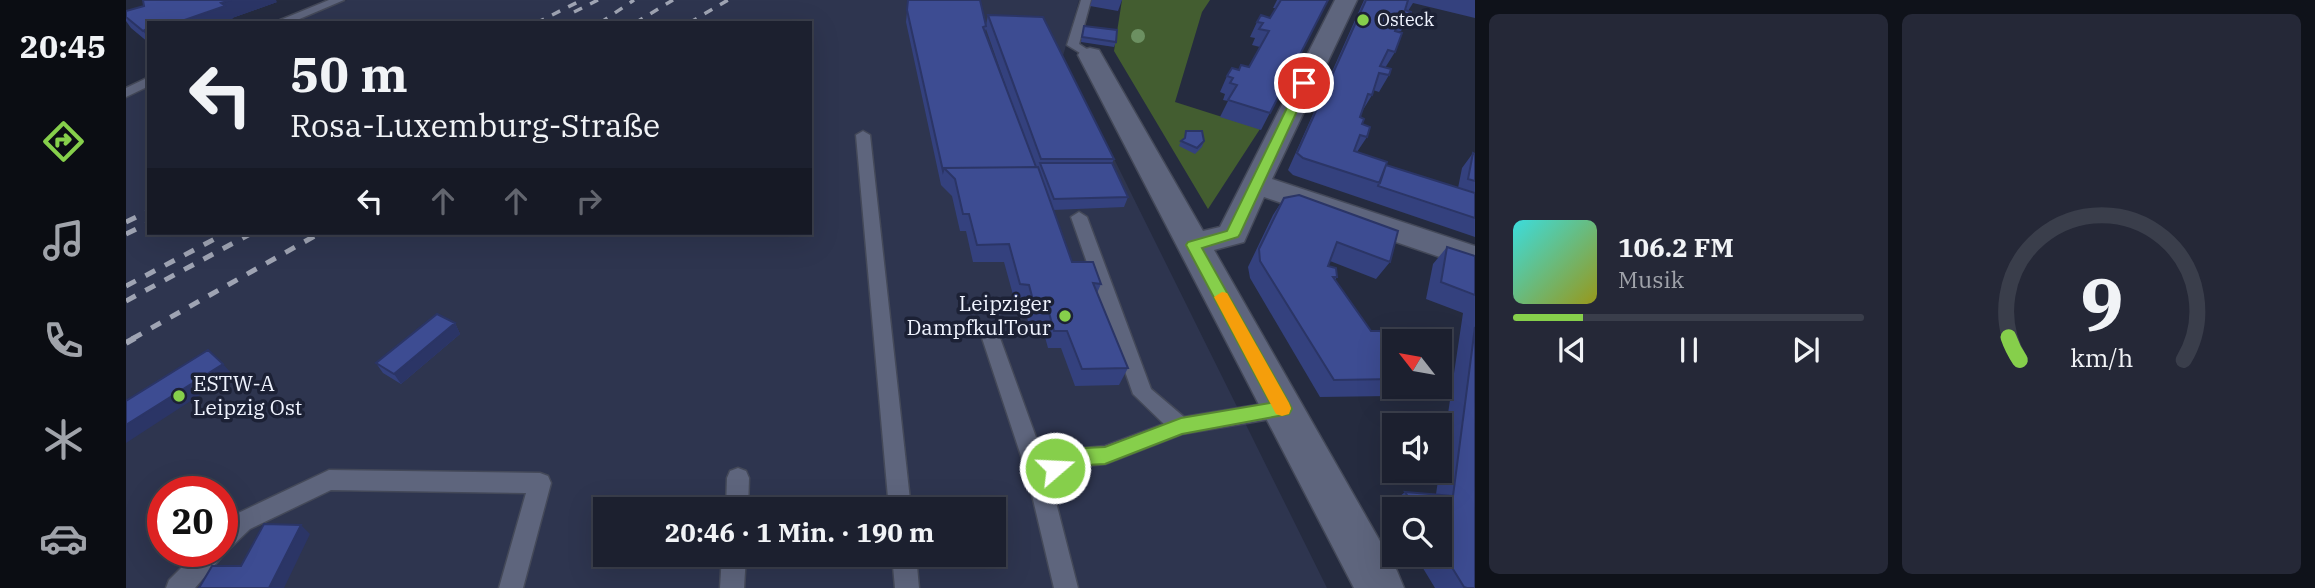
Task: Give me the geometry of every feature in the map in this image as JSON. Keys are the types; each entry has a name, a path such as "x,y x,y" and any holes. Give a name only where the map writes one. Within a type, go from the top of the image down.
{"street":[{"path":"1193,245 1233,234 1255,183 1346,0"},
{"path":"1090,55 1380,588"},
{"path":"1255,183 1475,258"}],"lane":[{"path":"284,21 339,0"},
{"path":"1086,0 1073,45 1090,55"},
{"path":"126,93 147,83"},
{"path":"863,135 899,497"},
{"path":"1079,216 1143,394 1181,426"},
{"path":"991,338 1038,474 1066,588"},
{"path":"1038,474 1085,457 1105,455 1181,426 1282,409"},
{"path":"737,497 738,478"},
{"path":"238,526 329,480 540,483 510,588"},
{"path":"178,588 198,567"},
{"path":"732,588 733,567"},
{"path":"905,567 907,588"}],"shaded area":[{"path":"347,0 1079,0 1063,56 1327,588 126,588 126,98 147,87 147,235 812,235 812,21 293,21"}],"green space":[{"path":"1122,0 1210,0 1202,12 1175,102 1260,129 1208,209 1114,51"}],"building":[{"path":"143,0 231,0 221,3 225,6 182,21 147,21 147,29 143,31 126,17 126,11 144,6"},
{"path":"908,0 980,0 986,26 983,27 1036,167 944,168 943,171 907,10"},
{"path":"1281,0 1328,0 1270,113 1228,100 1237,85 1230,83 1233,78 1227,76 1232,68 1239,70 1241,65 1249,67 1269,31 1259,29 1263,23 1257,22 1261,15 1270,18"},
{"path":"1366,0 1408,0 1405,10 1411,12 1410,16 1402,15 1395,31 1402,33 1395,52 1388,50 1380,66 1391,69 1389,75 1379,73 1372,95 1368,94 1360,117 1364,119 1362,124 1370,127 1367,137 1360,135 1354,151 1387,162 1380,183 1303,158 1297,153"},
{"path":"988,15 1043,17 1114,159 1041,159"},
{"path":"1084,26 1117,30 1116,42 1082,37"},
{"path":"1186,131 1202,131 1204,141 1197,148 1181,141 1185,138"},
{"path":"1473,153 1475,154 1475,181 1468,179"},
{"path":"1040,163 1112,163 1128,197 1054,199"},
{"path":"1386,165 1475,193 1475,218 1378,186"},
{"path":"1038,167 1072,262 1093,262 1101,284 1093,283 1128,368 1082,369 1067,331 1054,331 1048,309 1035,308 1029,285 1020,284 1009,244 977,245 969,214 963,214 955,179 944,168"},
{"path":"1299,195 1398,231 1390,262 1337,242 1328,266 1336,268 1337,277 1333,277 1371,331 1380,331 1382,334 1382,379 1334,380 1260,261 1259,249 1284,198"},
{"path":"1447,247 1475,256 1475,295 1441,282"},
{"path":"437,314 455,323 394,374 376,363"},
{"path":"1475,327 1475,588 1464,587 1452,567 1452,497 1408,497 1405,492 1453,496"},
{"path":"208,350 223,364 126,425 126,401"},
{"path":"264,524 301,525 269,588 199,588 211,567 241,566"}],"railway":[{"path":"540,21 582,0"},
{"path":"574,12 598,0"},
{"path":"603,21 634,0"},
{"path":"638,21 673,0"},
{"path":"692,21 728,0"},
{"path":"126,222 147,212"},
{"path":"126,234 147,224"},
{"path":"126,286 222,235"},
{"path":"126,301 248,235"},
{"path":"132,339 316,235"},
{"path":"126,343 135,338"}],"slow traffic":[{"path":"1222,297 1282,408"}],"place":[{"name":"Osteck","path":"1363,20"},
{"name":"Leipziger DampfkulTour","path":"1065,316"},
{"name":"ESTW-A Leipzig Ost","path":"179,396"}],"route":[{"path":"1055,468 1085,457 1105,455 1181,426 1282,409 1193,245 1233,234 1304,83"}]}
